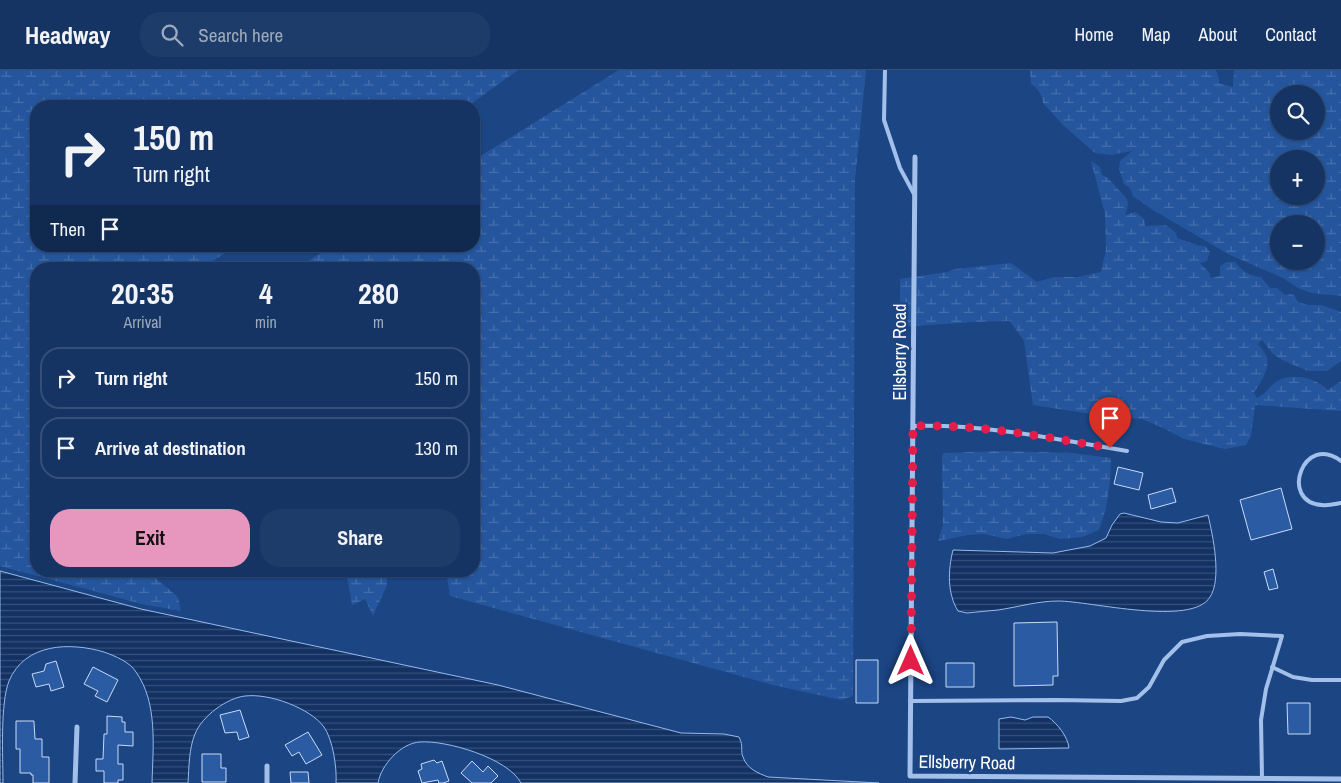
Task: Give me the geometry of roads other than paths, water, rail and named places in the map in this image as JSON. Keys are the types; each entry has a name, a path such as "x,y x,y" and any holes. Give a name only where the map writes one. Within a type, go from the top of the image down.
{"street":[{"name":"Ellsberry Road","path":"915,157 910,776 1341,778"},
{"path":"75,783 77,727"},
{"path":"267,766 267,783"}],"lane":[{"path":"885,70 884,120 900,168 914,194"},
{"path":"913,426 949,425 978,427 1127,451"},
{"path":"1341,461 1336,457 1328,455 1310,458 1300,471 1298,479 1299,487 1308,500 1315,504 1341,503"},
{"path":"910,701 1057,700 1121,702 1137,698 1149,687 1164,660 1182,642 1207,636 1240,634 1282,636 1266,689 1260,720 1262,778"},
{"path":"1272,668 1293,677 1312,680 1341,680"}]}
